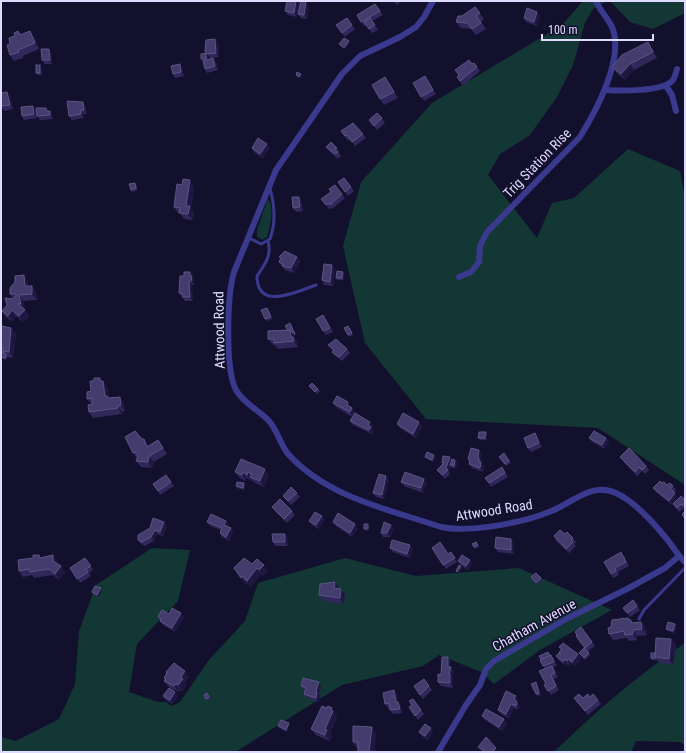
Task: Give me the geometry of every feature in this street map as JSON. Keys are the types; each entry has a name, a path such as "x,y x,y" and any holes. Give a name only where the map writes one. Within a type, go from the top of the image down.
{"street":[{"name":"Attwood Road","path":"433,1 424,17 409,32 355,59 347,68 285,156 268,186 249,238 234,272 229,294 228,318 232,381 236,390 244,399 264,415 274,427 287,454 304,470 370,505 453,530 470,529 506,523 549,512 586,492 604,489 616,492 628,500 661,532 685,562"},
{"name":"Trig Station Rise","path":"459,277 471,272 480,262 480,246 487,232 580,137 605,90 615,51 612,28 596,1"},
{"path":"605,90 651,89 666,86 673,80 677,68"},
{"path":"666,86 672,95 676,111"},
{"name":"Chatham Avenue","path":"438,752 466,704 480,685 486,669 494,661 568,618 652,575 670,564 679,556"}],"lane":[{"path":"249,238 261,244 268,241 273,231 274,213 268,186"},
{"path":"268,241 271,250 269,258 257,276 260,289 266,295 274,297 285,296 316,285"},
{"path":"639,619 644,610 685,568"}],"green space":[{"path":"583,1 607,1 593,9 585,23 573,65 557,97 530,135 500,154 488,175 537,238 552,203 574,198 628,149 680,171 685,197 685,485 598,428 426,419 365,343 343,246 361,182 432,103 562,25"},
{"path":"610,1 685,1 685,13 653,29 630,22"},
{"path":"268,198 272,212 267,237 262,240 257,236 257,230"},
{"path":"152,548 190,550 178,601 137,644 129,692 158,702 166,702 171,706 180,702 208,661 245,621 258,583 345,558 416,576 519,568 612,610 540,650 494,684 481,672 439,655 423,666 342,685 237,751 1,752 1,737 16,741 59,719 75,684 79,631 96,585"},
{"path":"685,643 685,745 679,742 636,741 631,752 554,752 617,694"}],"building":[{"path":"287,1 296,1 294,13 285,11"},
{"path":"301,1 306,2 304,15 298,14"},
{"path":"375,4 380,11 361,22 357,15"},
{"path":"475,7 480,13 476,16 481,23 472,29 467,23 456,22 458,16 462,16"},
{"path":"527,8 537,12 534,22 524,18"},
{"path":"347,18 352,25 342,33 336,25"},
{"path":"370,18 375,25 369,29 364,22"},
{"path":"18,31 20,35 30,31 35,43 10,55 7,45 10,44 9,38 15,36 14,33"},
{"path":"344,38 349,41 344,48 339,44"},
{"path":"215,39 216,53 207,54 205,51 206,40"},
{"path":"648,42 653,52 630,64 621,74 612,67 622,55"},
{"path":"41,49 49,49 50,60 42,60"},
{"path":"206,53 206,59 201,59 201,54"},
{"path":"213,58 215,66 205,69 203,61"},
{"path":"469,60 477,67 460,81 457,77 459,75 455,70"},
{"path":"180,64 181,72 173,74 171,66"},
{"path":"36,65 40,65 40,73 36,73"},
{"path":"297,72 301,74 299,77 296,75"},
{"path":"425,76 433,90 421,97 413,83"},
{"path":"385,77 394,92 380,99 372,85"},
{"path":"7,92 10,105 1,106 1,93"},
{"path":"67,101 83,102 84,110 81,110 81,114 69,116"},
{"path":"33,106 34,114 22,116 21,107"},
{"path":"36,108 46,108 47,111 50,111 50,115 37,116"},
{"path":"377,113 382,118 374,126 369,120"},
{"path":"353,123 363,134 352,142 347,135 345,136 341,131"},
{"path":"258,138 267,144 260,154 252,148"},
{"path":"331,142 337,148 335,149 338,152 335,154 326,147"},
{"path":"344,178 351,187 345,192 338,182"},
{"path":"183,179 190,180 186,206 190,206 188,214 179,213 180,208 174,207 177,184 182,185"},
{"path":"135,183 136,188 131,190 129,184"},
{"path":"335,185 342,194 330,205 328,203 326,205 321,199 331,192 329,189"},
{"path":"292,197 299,197 300,207 293,208"},
{"path":"285,251 297,257 291,268 282,266 283,264 279,262 281,258 279,257"},
{"path":"324,264 332,265 330,282 322,280"},
{"path":"337,271 343,272 342,278 336,278"},
{"path":"184,272 190,272 190,276 192,276 191,281 189,281 190,297 183,297 183,294 179,293 180,276 184,276"},
{"path":"24,275 25,286 32,286 32,294 19,295 21,304 18,304 25,310 19,316 12,310 8,316 2,311 7,305 5,298 13,299 16,296 16,294 10,294 10,288 15,282 15,276"},
{"path":"267,308 271,317 265,319 261,310"},
{"path":"323,315 330,328 323,331 316,319"},
{"path":"290,323 295,334 288,330 285,326"},
{"path":"2,326 11,328 9,352 3,351 3,347 1,346"},
{"path":"348,326 352,333 348,335 344,328"},
{"path":"290,330 291,337 293,337 294,341 274,343 274,339 268,339 268,331"},
{"path":"336,339 347,349 339,357 332,352 334,350 328,345"},
{"path":"2,352 6,355 5,358 1,357"},
{"path":"94,378 100,378 100,381 103,381 105,396 108,398 120,397 121,405 118,406 118,408 89,412 88,405 93,404 92,398 87,399 87,392 91,391 90,381 94,381"},
{"path":"312,383 318,389 315,392 309,386"},
{"path":"337,396 348,402 347,405 352,408 350,412 333,403"},
{"path":"355,413 370,422 368,425 371,427 369,430 350,421"},
{"path":"403,413 419,422 413,434 397,424"},
{"path":"135,431 142,439 144,439 147,447 158,440 163,448 149,456 148,462 136,461 138,456 135,452 133,453 125,437"},
{"path":"594,431 606,438 602,445 589,438"},
{"path":"479,432 486,432 485,438 478,438"},
{"path":"535,433 539,443 528,448 524,438"},
{"path":"471,448 479,450 478,457 479,462 481,462 480,468 469,464 470,460 468,459"},
{"path":"629,448 646,466 642,470 639,467 635,472 620,457"},
{"path":"427,452 434,455 432,460 425,457"},
{"path":"504,453 509,461 505,464 499,457"},
{"path":"443,456 450,457 446,468 448,470 442,475 437,470 444,463 442,463"},
{"path":"241,459 265,469 260,481 250,477 252,474 248,472 247,475 243,472 242,475 235,472"},
{"path":"452,459 455,460 454,466 450,465"},
{"path":"502,467 505,473 489,483 485,478"},
{"path":"405,472 424,479 421,488 401,482"},
{"path":"379,474 386,476 382,495 373,493"},
{"path":"166,475 171,482 158,491 153,484"},
{"path":"660,481 667,485 670,483 673,486 670,488 675,493 669,501 653,488"},
{"path":"237,482 244,483 243,488 236,486"},
{"path":"291,487 297,493 288,501 283,496"},
{"path":"681,496 685,500 685,504 683,506 681,504 677,508 673,504"},
{"path":"280,499 292,511 284,519 272,507"},
{"path":"685,511 685,519 682,514"},
{"path":"315,512 322,516 316,525 309,521"},
{"path":"338,513 355,524 350,533 333,522"},
{"path":"211,514 226,521 224,525 231,528 226,537 220,533 222,528 207,522"},
{"path":"153,518 164,522 160,532 155,530 151,537 142,542 138,540 138,535 150,528"},
{"path":"384,522 391,525 387,533 381,533"},
{"path":"364,524 368,524 368,528 364,529"},
{"path":"560,530 565,534 567,532 573,538 571,540 573,542 566,549 554,536"},
{"path":"272,534 285,534 285,542 273,542"},
{"path":"496,537 511,539 511,550 495,548"},
{"path":"392,540 410,545 407,554 390,548"},
{"path":"440,542 448,554 451,552 455,558 443,565 432,548"},
{"path":"476,542 478,545 474,547 472,544"},
{"path":"621,552 626,562 615,568 616,571 611,574 604,562"},
{"path":"33,555 39,555 40,558 53,555 53,561 61,566 55,574 49,569 30,572 29,569 19,571 18,560 33,558"},
{"path":"462,555 470,560 466,566 458,561"},
{"path":"85,558 91,566 86,569 88,572 77,579 70,568"},
{"path":"244,558 252,564 257,559 264,565 259,570 257,568 247,581 242,576 241,578 234,568"},
{"path":"459,565 461,566 457,572 456,571"},
{"path":"536,573 541,578 536,583 531,577"},
{"path":"335,582 334,588 341,589 340,598 319,595 320,584"},
{"path":"95,586 101,588 97,595 92,592"},
{"path":"633,600 637,606 627,613 623,608"},
{"path":"172,608 181,613 172,628 160,621 161,619 158,617 162,610 169,614"},
{"path":"628,618 631,620 631,623 641,622 642,629 633,630 633,634 625,635 624,631 609,634 608,628 611,627 612,620"},
{"path":"668,622 675,624 673,631 666,629"},
{"path":"581,627 592,642 585,648 576,636 577,635 575,632"},
{"path":"656,638 671,639 669,659 655,657"},
{"path":"563,643 578,654 572,662 565,659 563,662 556,656 559,653 561,654 559,652 562,649 559,647"},
{"path":"584,648 589,653 584,658 579,653"},
{"path":"548,652 550,656 541,659 539,656"},
{"path":"651,653 655,653 655,658 651,658"},
{"path":"551,655 554,662 543,666 540,660"},
{"path":"442,657 448,657 448,667 451,667 449,674 450,683 438,682 438,674 441,675"},
{"path":"174,663 185,671 181,677 183,679 178,685 176,684 174,686 164,681 166,679 164,678 167,673 166,672"},
{"path":"552,666 555,673 551,675 556,686 548,691 539,671"},
{"path":"303,678 319,682 316,691 316,698 304,694 306,688 301,686"},
{"path":"424,679 429,686 420,695 414,686"},
{"path":"536,682 539,693 536,694 531,684"},
{"path":"169,688 175,692 170,700 163,696"},
{"path":"394,690 396,702 398,702 400,709 390,710 389,703 385,704 383,693"},
{"path":"506,691 516,696 514,698 517,703 516,706 511,704 506,714 498,710"},
{"path":"207,693 209,697 206,699 204,695"},
{"path":"579,694 583,698 588,694 590,697 593,694 598,700 585,711 574,698"},
{"path":"413,699 421,710 415,716 409,707 412,705 409,701"},
{"path":"322,706 327,708 328,706 332,708 331,710 333,711 325,729 327,730 325,735 311,729"},
{"path":"486,709 504,719 499,727 482,716"},
{"path":"281,720 289,723 286,730 278,726"},
{"path":"425,724 431,728 425,736 419,732"},
{"path":"353,726 372,727 369,752 358,752 358,742 353,742"},
{"path":"486,737 496,748 492,752 485,752 478,747"}]}
